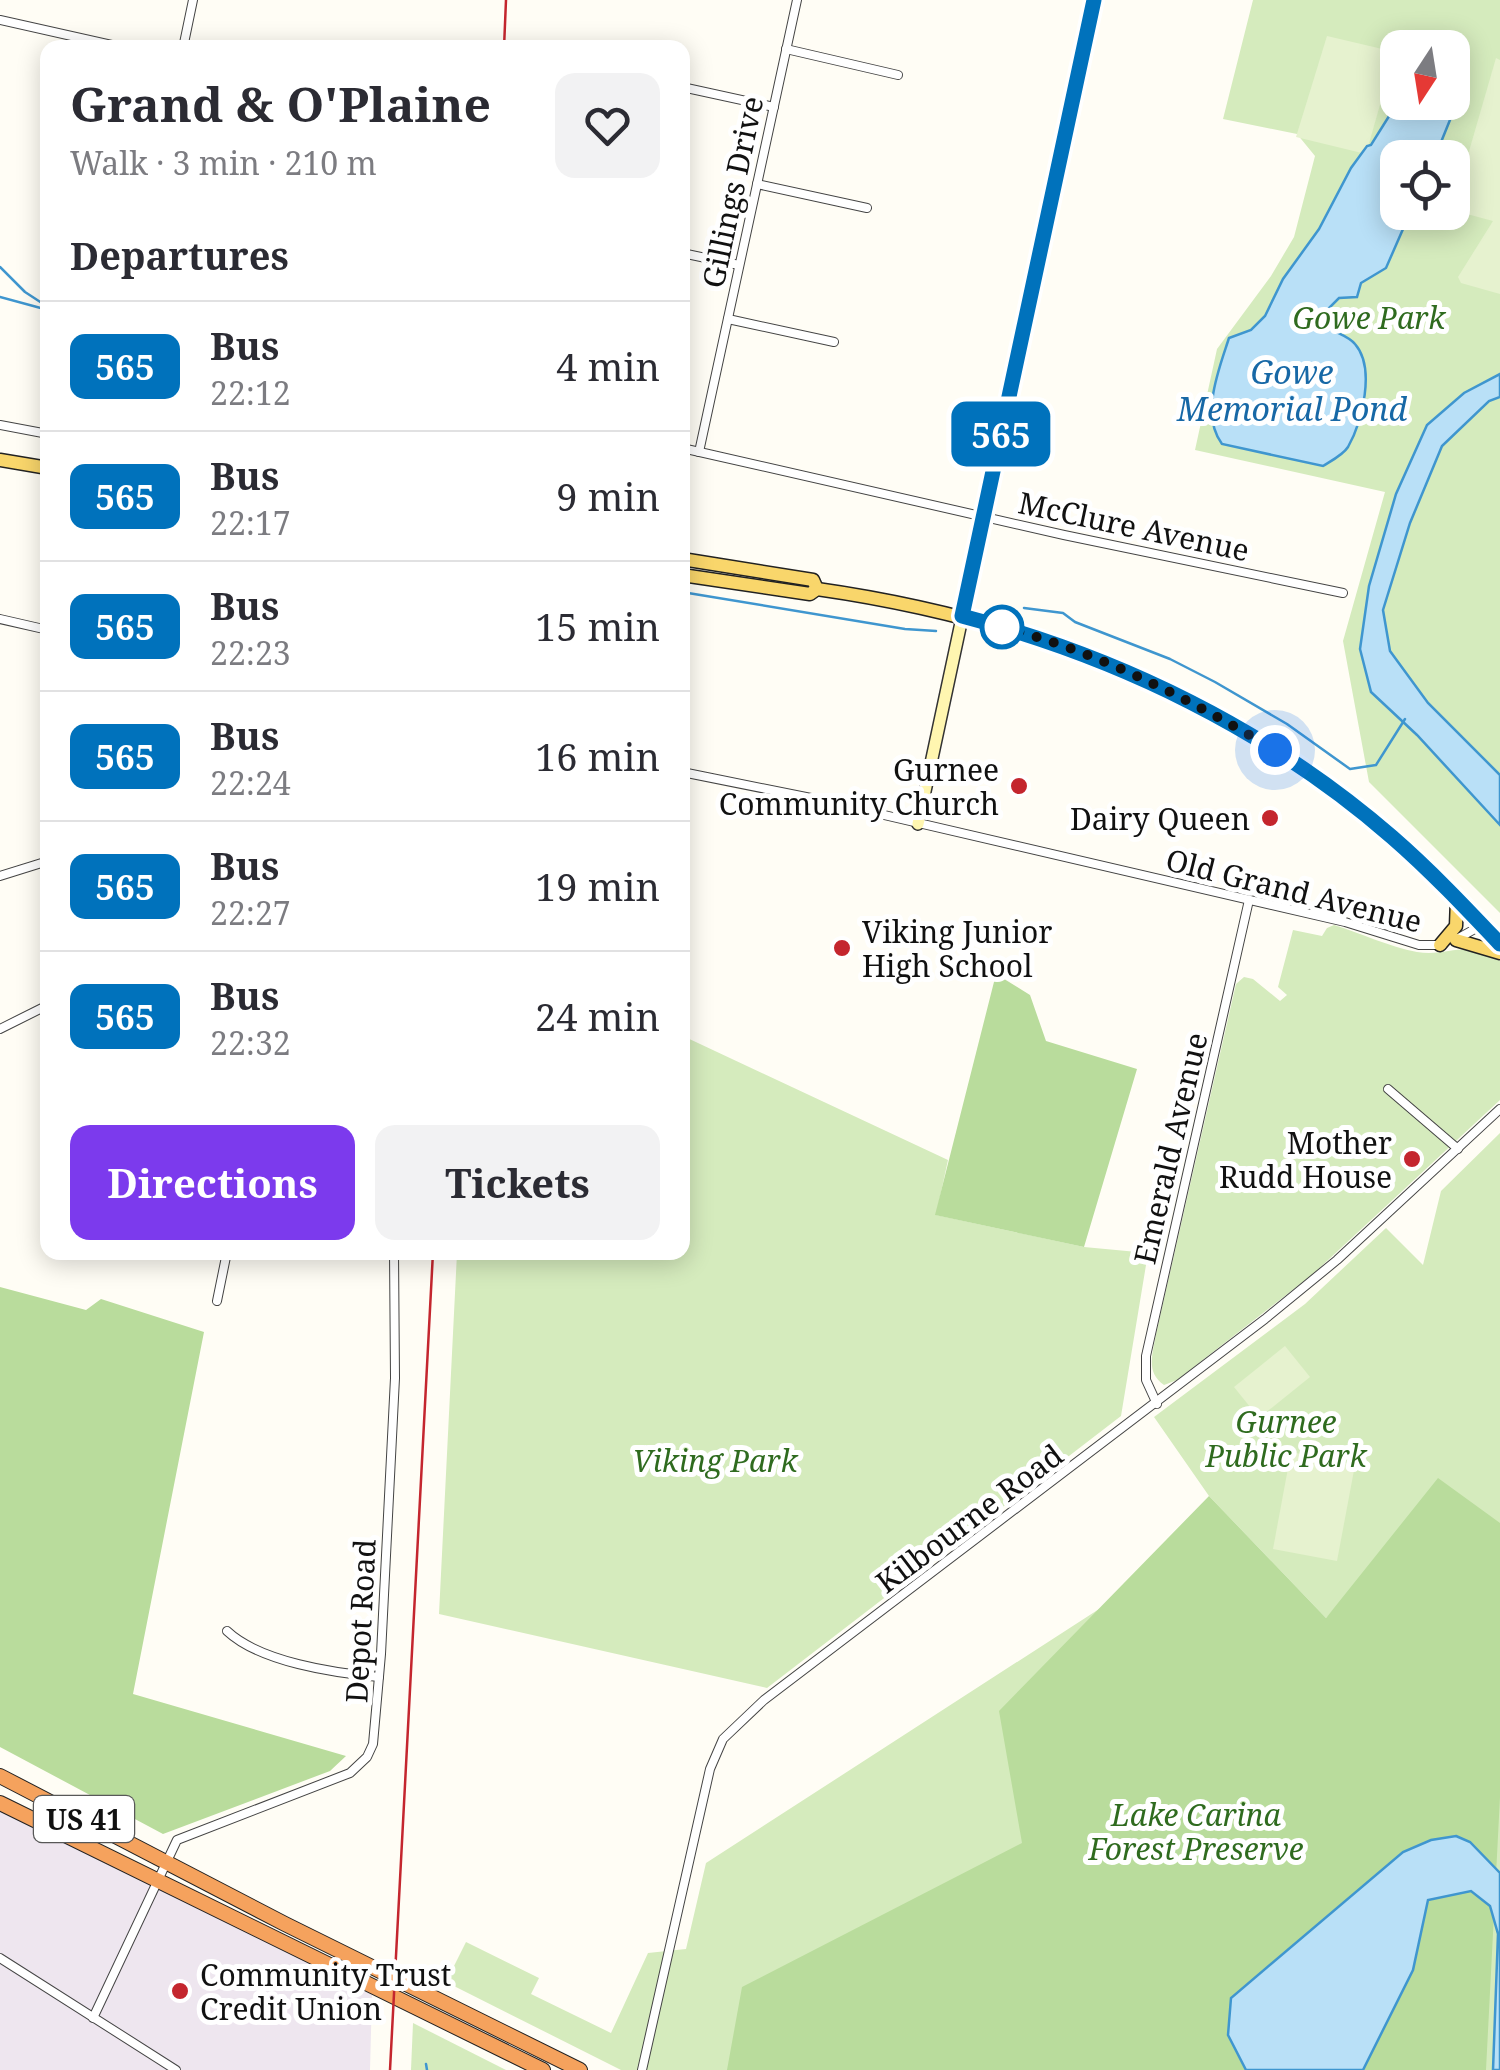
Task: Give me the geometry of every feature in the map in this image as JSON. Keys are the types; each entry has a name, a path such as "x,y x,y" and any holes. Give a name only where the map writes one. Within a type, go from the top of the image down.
{"highway":[{"name":"US 41","path":"0,1776 580,2070"},
{"name":"US 41","path":"0,1803 542,2070"}],"main road":[{"path":"0,460 40,467"},
{"path":"690,561 813,580 817,589"},
{"path":"690,576 810,594 817,589 962,616 1081,653 1216,715 1287,758 1352,804 1408,851 1500,944"},
{"path":"1440,945 1456,926 1457,899"},
{"path":"1456,940 1500,953"}],"street":[{"path":"185,40 193,0"},
{"name":"Gillings Drive","path":"699,452 797,0"},
{"path":"918,824 1094,0"},
{"path":"0,20 90,40"},
{"path":"786,50 898,75"},
{"path":"690,90 774,107"},
{"path":"757,184 867,208"},
{"path":"690,255 740,265"},
{"path":"728,319 834,342"},
{"path":"0,426 40,433"},
{"name":"McClure Avenue","path":"690,450 1343,593"},
{"path":"0,619 40,628"},
{"name":"Old Grand Avenue","path":"690,774 1356,924 1420,946 1456,940 1482,925"},
{"path":"0,876 40,864"},
{"name":"Emerald Avenue","path":"1157,1404 1146,1380 1146,1356 1249,900"},
{"path":"0,1029 40,1009"},
{"path":"1388,1089 1458,1149"},
{"name":"Kilbourne Road","path":"642,2070 709,1772 723,1739 764,1700 1157,1404 1337,1260 1500,1110"},
{"path":"217,1302 225,1260"},
{"name":"Depot Road","path":"167,1862 177,1840 331,1781 360,1765 375,1736 395,1378 394,1260"},
{"path":"228,1631 241,1644 264,1654 351,1674 378,1676"},
{"path":"93,2018 167,1862"},
{"path":"0,1958 176,2070"}],"shaded area":[{"path":"0,1802 159,1881 372,1995 370,2070 0,2070"}],"green space":[{"name":"Gowe Park","path":"1253,0 1500,0 1500,913 1369,782 1343,641 1385,492 1195,450 1217,349 1271,276 1294,237 1315,156 1297,134 1223,119"},
{"path":"1327,36 1380,48 1380,105 1366,154 1296,137"},
{"path":"1496,58 1500,60 1500,294 1461,283 1458,277 1493,221 1470,215 1470,148"},
{"path":"1334,925 1407,950 1429,953 1468,949 1500,961 1500,1100 1313,1274 1177,1380 1164,1385 1152,1368 1153,1348 1236,984 1244,977 1253,979 1280,1001 1287,995 1278,987 1293,930 1322,936"},
{"path":"996,974 1030,995 1046,1041 1137,1069 1084,1247 935,1215"},
{"name":"Viking Park","path":"690,1039 948,1160 936,1215 1084,1247 1148,1253 1121,1416 767,1688 439,1614 457,1260 690,1260"},
{"name":"Lake Carina Forest Preserve","path":"1500,1133 1500,2070 621,2070 446,1982 466,1942 539,1978 531,1994 611,2033 648,1953 686,1949 706,1863 1229,1525 1333,1631 1342,1600 1326,1618 1209,1496 1154,1417 1305,1304 1386,1228 1423,1265 1441,1191"},
{"path":"0,1287 86,1310 101,1299 204,1332 133,1694 346,1756 330,1771 163,1834 0,1747"},
{"path":"1285,1346 1310,1377 1259,1418 1234,1387"},
{"path":"1291,1452 1355,1465 1337,1561 1273,1549"},
{"name":"Lake Carina Forest Preserve","path":"1438,1478 1500,1523 1500,1797 1486,2070 727,2070 742,1987 1022,1843 999,1711 1209,1496 1326,1618"},
{"path":"413,2023 506,2070 411,2070"}],"water":[{"name":"Gowe Memorial Pond","path":"1387,120 1450,120 1442,140 1380,140 1380,230 1403,230 1386,268 1361,283 1357,297 1339,298 1324,313 1323,323 1355,344 1365,367 1362,410 1348,447 1323,466 1222,444 1212,420 1212,406 1229,338 1251,330 1265,316 1283,279 1319,229 1351,168"},
{"path":"1500,374 1500,397 1489,401 1442,446 1410,523 1383,610 1390,651 1428,703 1500,775 1500,825 1417,735 1371,692 1360,649 1369,586 1396,494 1427,425 1464,393"},
{"path":"1456,1836 1470,1842 1500,1873 1500,2070 1493,2070 1498,1934 1490,1906 1471,1891 1428,1900 1413,1970 1363,2070 1246,2070 1228,2035 1231,1998 1403,1852 1431,1840"}],"waterway":[{"path":"0,267 40,302"},
{"path":"0,297 40,308"},
{"path":"690,593 936,631"},
{"path":"1024,608 1063,613 1075,622 1170,659 1287,724 1350,769 1376,765 1405,719"},
{"path":"426,2064 427,2070"}],"railway":[{"path":"504,40 506,0"},
{"path":"390,2070 433,1260"}],"bus line":[{"name":"565","path":"1094,0 962,616 1029,635 1117,668 1178,695 1275,750 1390,835 1500,944"}],"place":[{"name":"Gurnee Community Church","path":"1019,786"},
{"name":"Dairy Queen","path":"1270,818"},
{"name":"Viking Junior High School","path":"842,948"},
{"name":"Mother Rudd House","path":"1412,1159"},
{"name":"Community Trust Credit Union","path":"180,1991"}],"route":[{"path":"1002,627 1146,680 1275,750"}],"park label":[{"name":"Gurnee Public Park","path":"1286,1438"}]}
